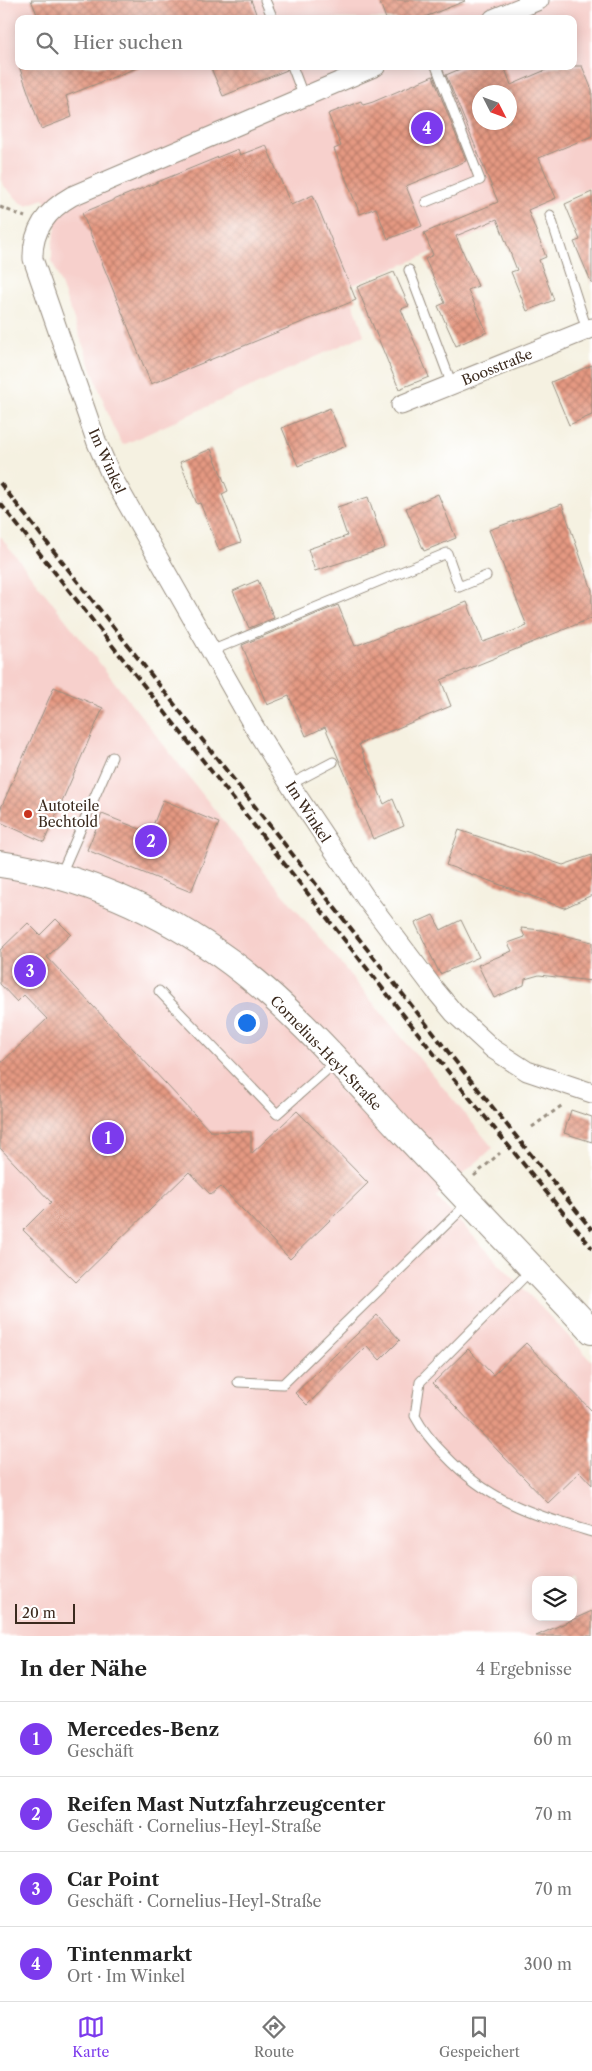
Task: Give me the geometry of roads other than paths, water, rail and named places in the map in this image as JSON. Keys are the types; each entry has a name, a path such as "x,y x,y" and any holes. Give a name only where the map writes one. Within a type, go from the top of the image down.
{"main road":[{"name":"Cornelius-Heyl-Straße","path":"0,864 60,876 140,906 232,963 265,990 337,1061 592,1331"}],"street":[{"path":"503,15 539,0"},
{"name":"Im Winkel","path":"366,70 72,196 56,206 41,223 34,236 33,259 97,443 111,474 146,540 290,784 367,900 454,1013 493,1049 527,1071 591,1088"},
{"name":"Boosstraße","path":"401,405 590,329"}],"lane":[{"path":"265,0 271,15"},
{"path":"293,70 303,96"},
{"path":"426,202 480,180 438,70"},
{"path":"550,215 590,329"},
{"path":"409,270 452,385"},
{"path":"211,651 447,553 458,587 486,576"},
{"path":"60,876 112,757"},
{"path":"290,784 333,762"},
{"path":"159,991 277,1114 337,1061"},
{"path":"238,1382 283,1384 469,1202"},
{"path":"532,1268 420,1382 415,1416 431,1441 463,1474 493,1496 520,1509 592,1532"}],"railway":[{"path":"0,483 464,1072 592,1230"},
{"path":"0,503 454,1079 592,1248"}],"place":[{"name":"Tintenmarkt","path":"427,128"},
{"name":"Autoteile Bechtold","path":"28,814"},
{"name":"Reifen Mast Nutzfahrzeugcenter","path":"151,841"},
{"name":"Car Point","path":"30,971"},
{"name":"Mercedes-Benz","path":"108,1138"}]}
